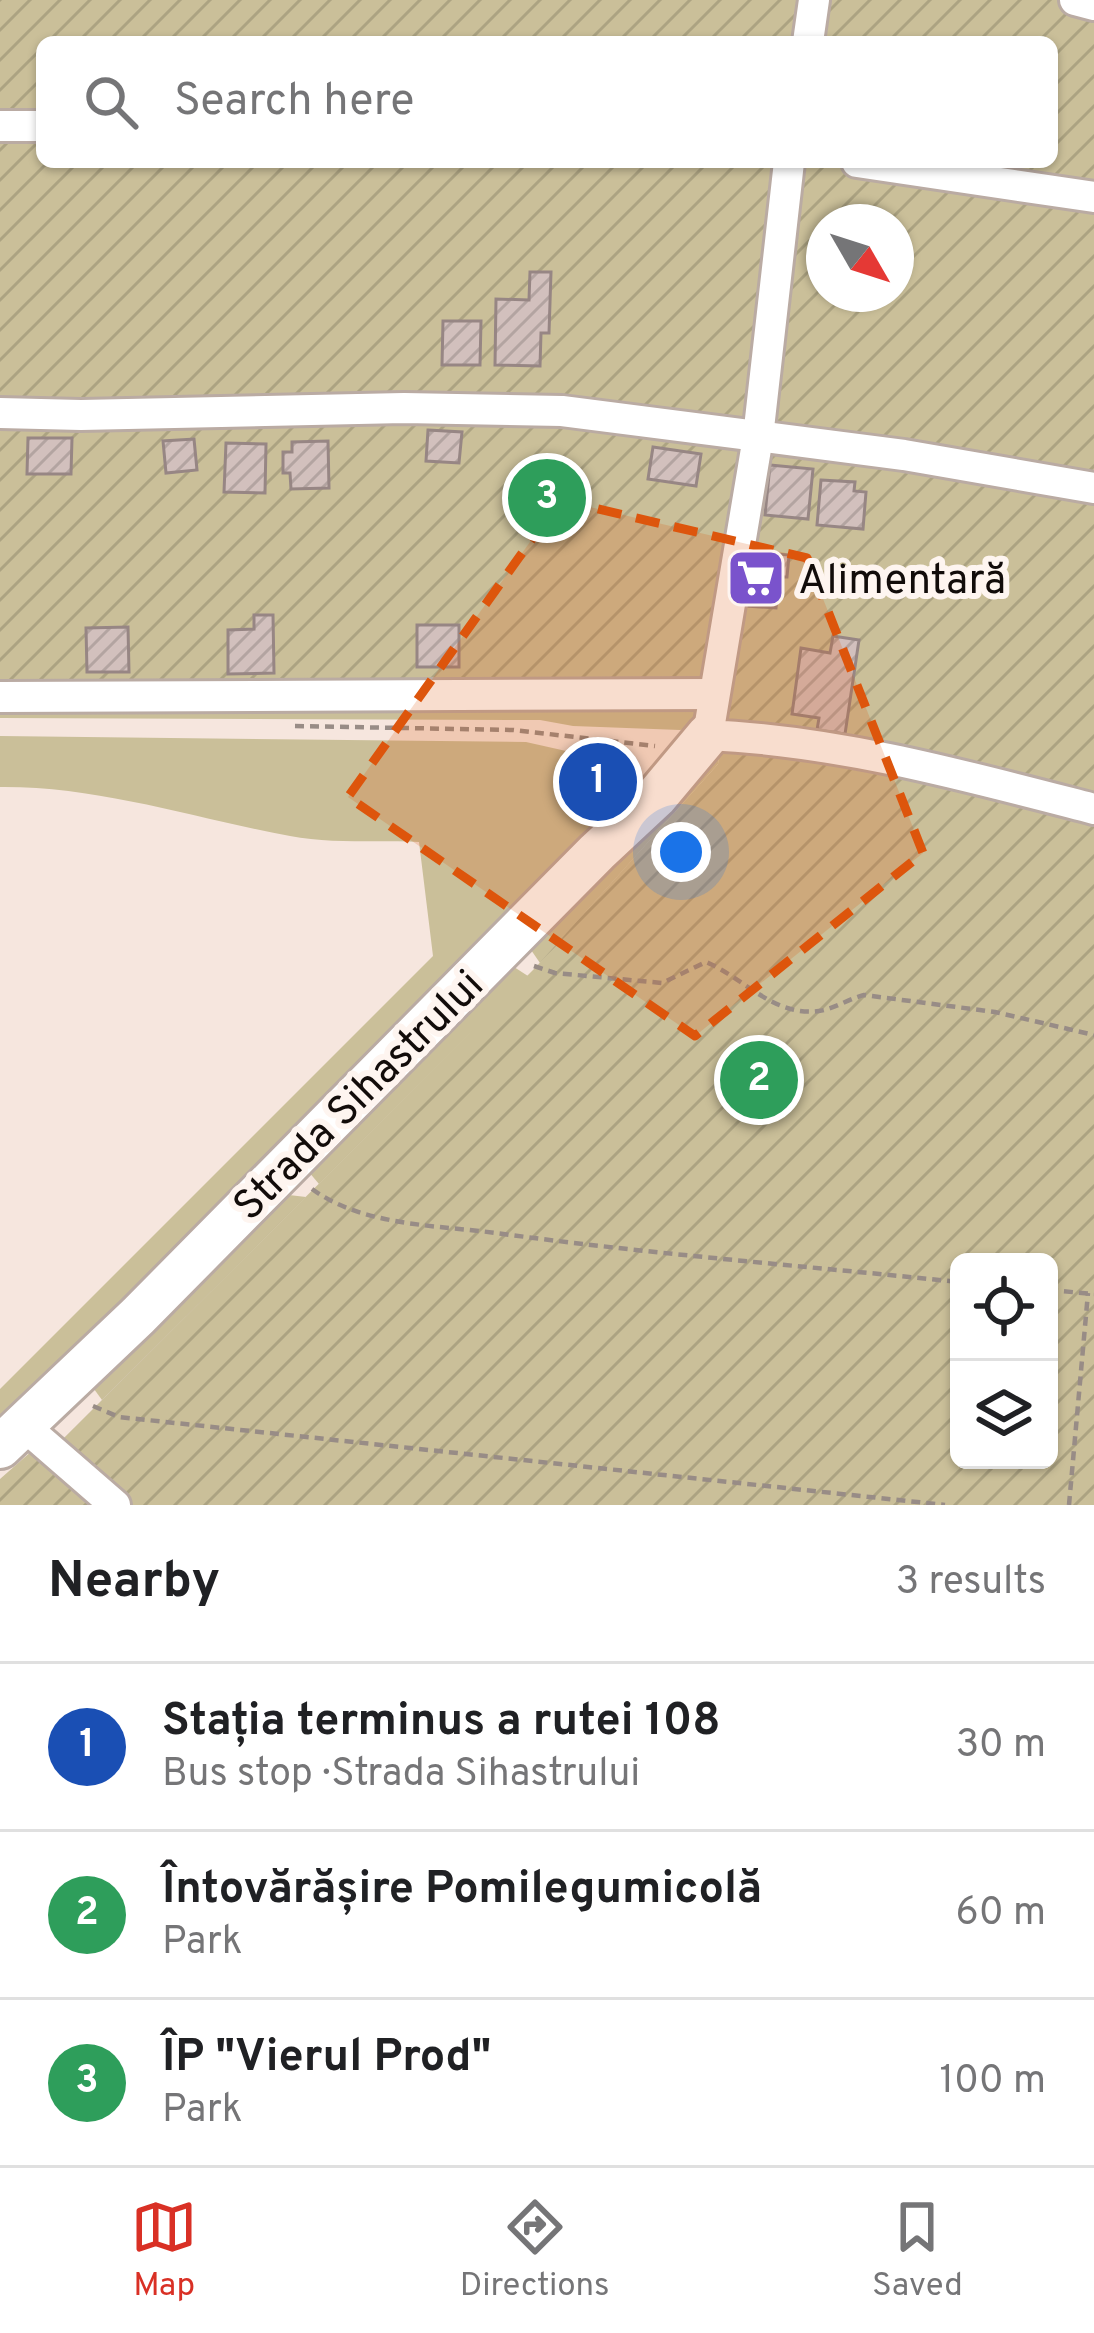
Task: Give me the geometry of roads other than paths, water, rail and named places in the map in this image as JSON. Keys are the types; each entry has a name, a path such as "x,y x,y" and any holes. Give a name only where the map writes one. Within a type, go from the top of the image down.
{"street":[{"path":"809,36 814,0"},
{"path":"1075,0 1094,5"},
{"path":"0,126 36,126"},
{"path":"706,727 758,437 788,168"},
{"path":"898,168 1094,197"},
{"path":"0,413 562,411 904,455 1094,488"},
{"path":"0,697 706,727 845,750 1094,809"},
{"name":"Strada Sihastrului","path":"12,1437 656,796 706,727"},
{"path":"12,1437 115,1505"}],"place":[{"name":"ÎP \"Vierul Prod\"","path":"547,498"},
{"name":"Alimentară","path":"756,578"},
{"name":"Stația terminus a rutei 108","path":"598,782"},
{"name":"Întovărășire Pomilegumicolă","path":"759,1080"}]}
